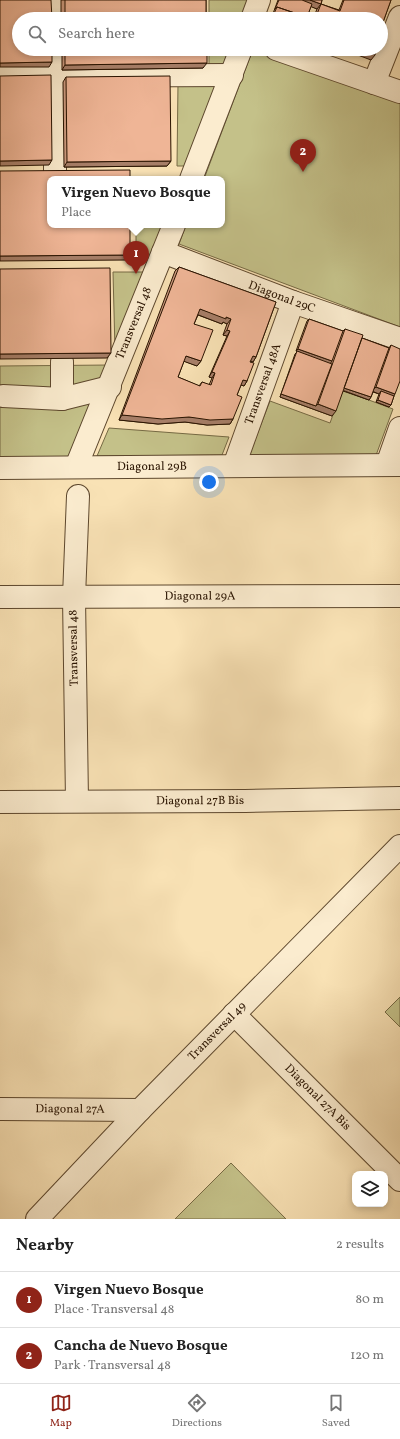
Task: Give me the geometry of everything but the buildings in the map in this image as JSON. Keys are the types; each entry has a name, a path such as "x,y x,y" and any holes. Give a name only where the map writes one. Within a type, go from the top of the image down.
{"street":[{"path":"54,0 54,12"},
{"path":"255,12 259,0"},
{"path":"388,47 400,17"},
{"path":"55,56 55,173"},
{"path":"192,176 239,56"},
{"path":"296,56 400,92"},
{"path":"374,83 385,56"},
{"path":"0,76 56,75 207,65 232,75"},
{"name":"Transversal 48","path":"76,467 110,387 173,228"},
{"name":"Diagonal 29C","path":"163,252 293,302 400,339"},
{"name":"Transversal 48A","path":"234,466 293,302"},
{"path":"62,362 62,399"},
{"path":"3,396 62,399 110,387"},
{"path":"394,465 400,428"},
{"name":"Diagonal 29B","path":"0,468 394,465"},
{"name":"Transversal 48","path":"77,802 74,597 78,496"},
{"name":"Diagonal 29A","path":"0,598 400,596"},
{"name":"Diagonal 27B Bis","path":"0,802 245,801 400,798"},
{"name":"Transversal 49","path":"37,1219 140,1110 400,846"},
{"name":"Diagonal 27A Bis","path":"234,1014 400,1180"},
{"name":"Diagonal 27A","path":"0,1110 140,1110"}],"shaded area":[{"path":"209,0 248,0 244,12 209,12"},
{"path":"209,56 231,56 227,68 209,68"},
{"path":"250,56 285,56 400,99 400,327 179,244 185,228 225,228 225,176 205,176"},
{"path":"219,81 185,166 177,166 178,83"},
{"path":"136,228 164,228 153,262 136,262"},
{"path":"113,272 147,272 115,351"},
{"path":"110,365 73,458 0,458 0,366"},
{"path":"342,390 393,409 375,458 248,458 270,401 330,423"},
{"path":"109,428 229,437 222,455 97,456"},
{"path":"400,997 400,1027 385,1012"},
{"path":"231,1163 286,1219 175,1219"}],"place":[{"name":"Cancha de Nuevo Bosque","path":"303,172"},
{"name":"Virgen Nuevo Bosque","path":"136,274"}]}
